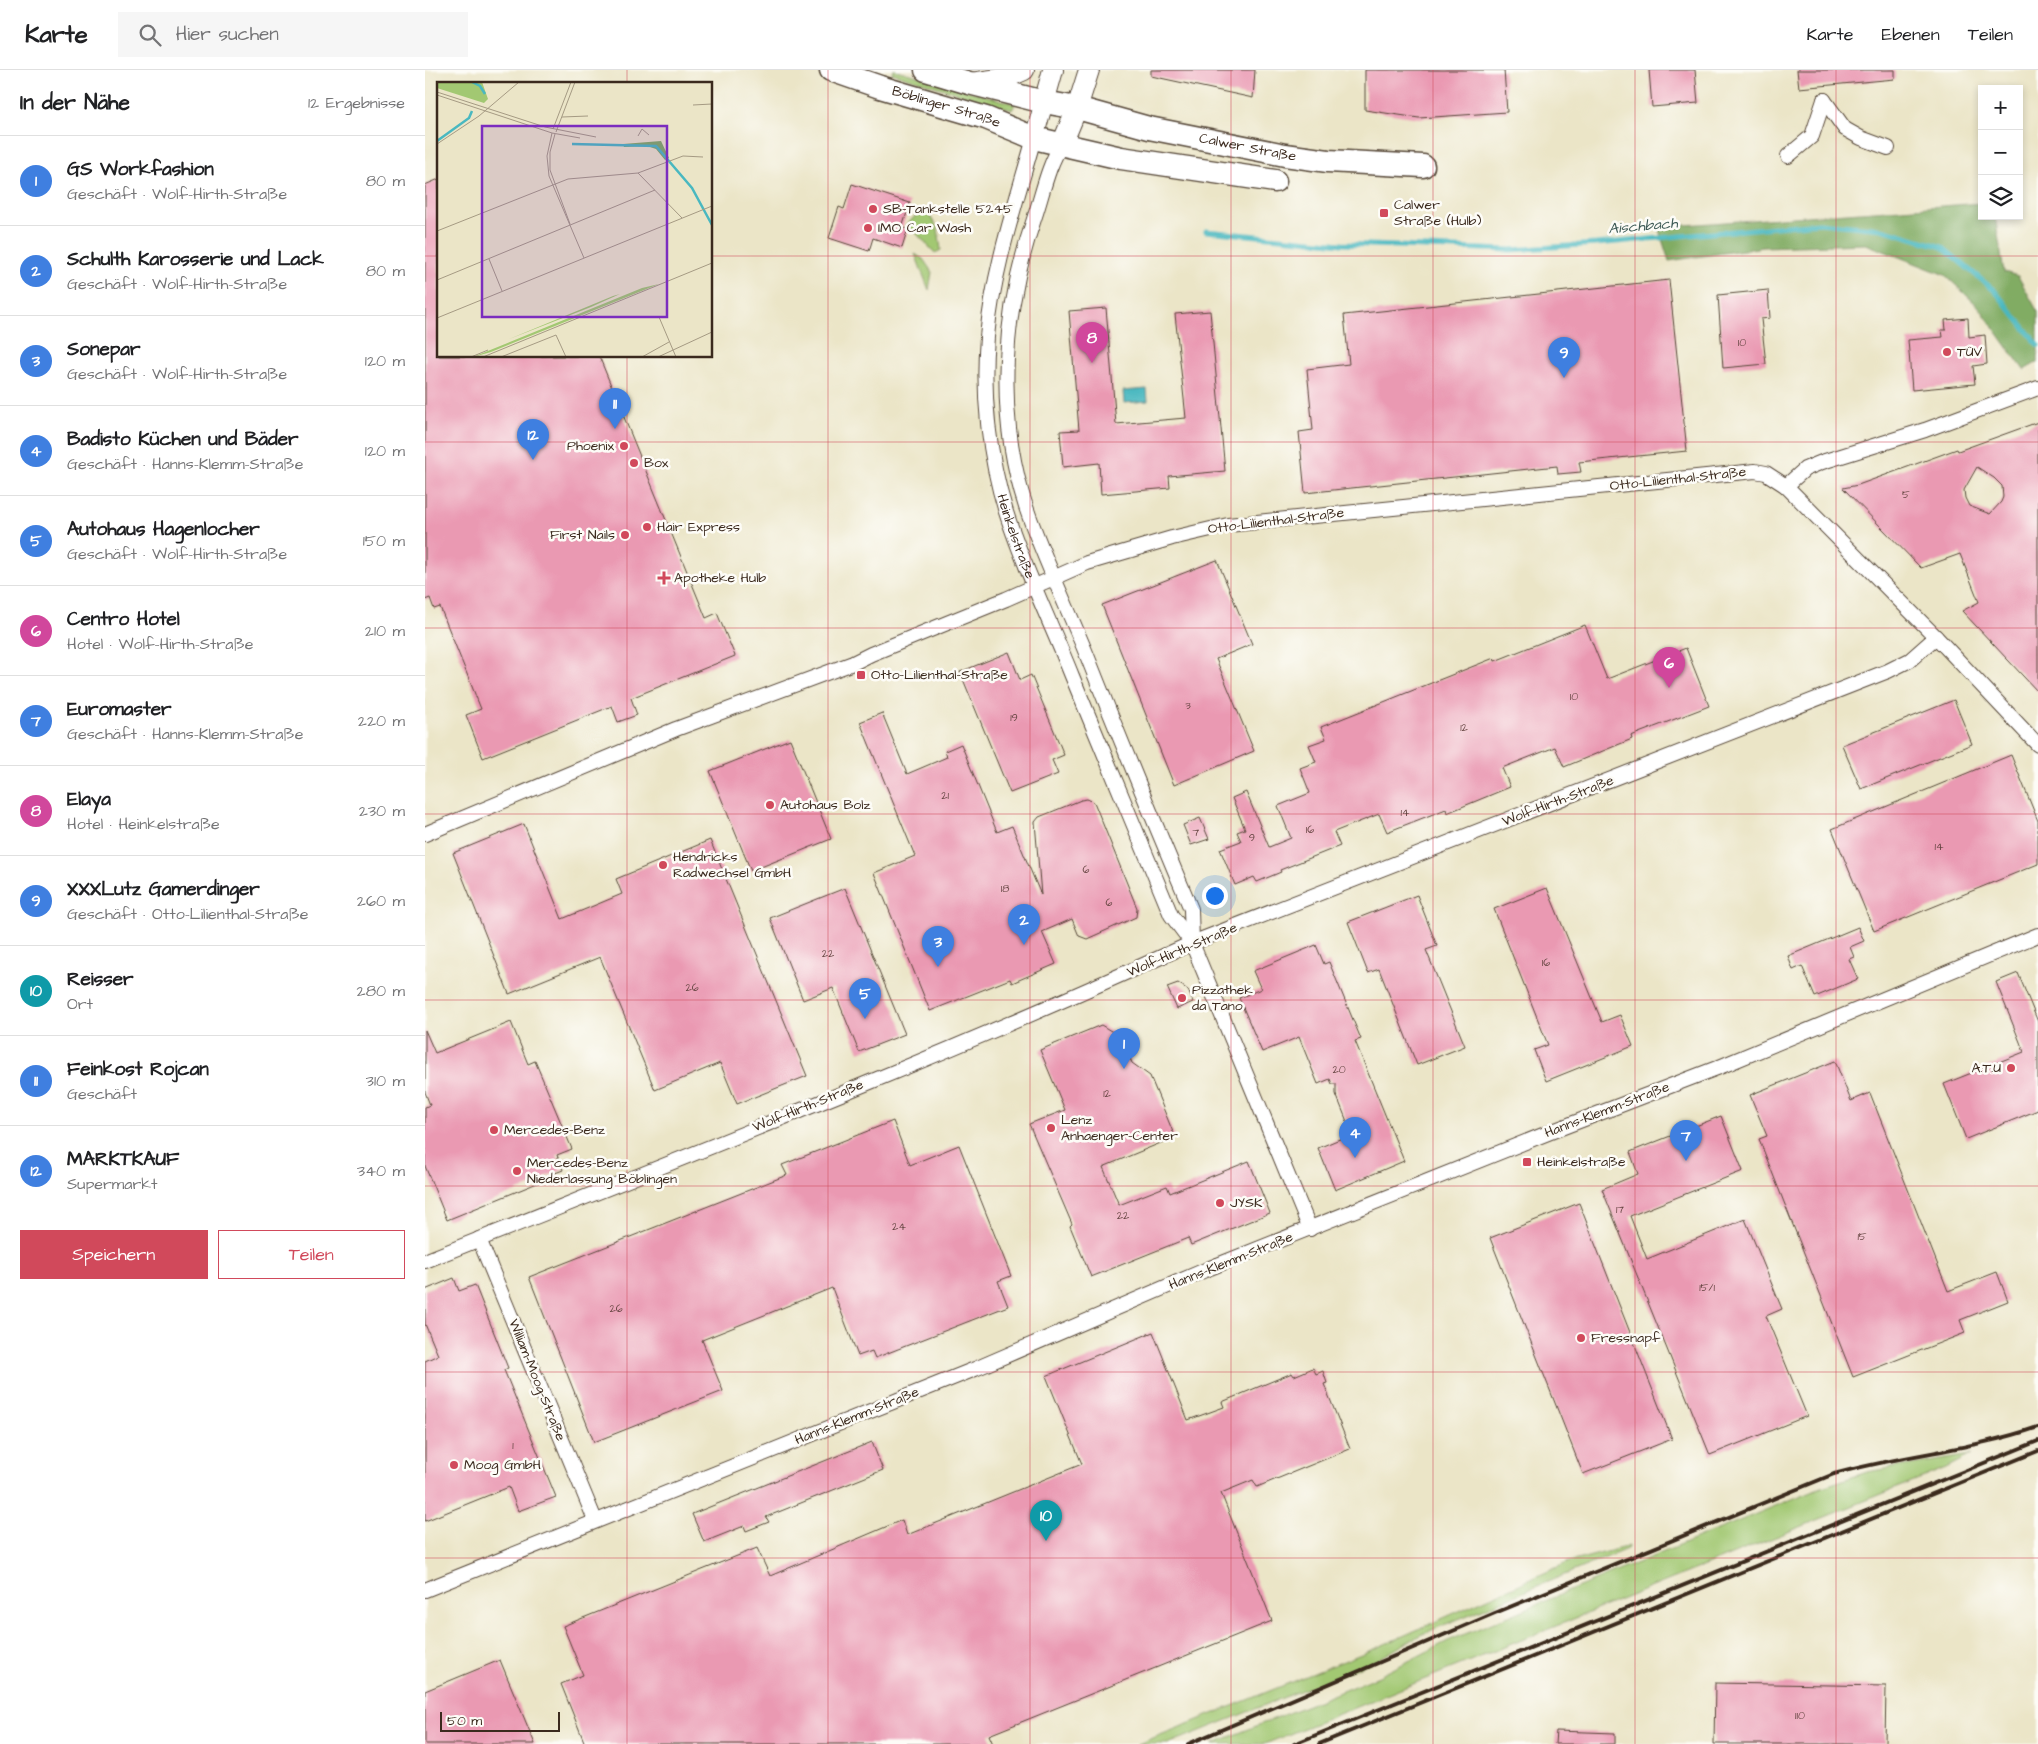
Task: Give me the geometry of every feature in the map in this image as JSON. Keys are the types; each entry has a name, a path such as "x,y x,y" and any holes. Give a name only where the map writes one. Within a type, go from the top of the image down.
{"main road":[{"name":"Böblinger Straße","path":"831,70 880,87 986,118 1034,138 1061,144"},
{"path":"926,70 1044,102 1077,108"},
{"path":"969,83 1006,78 1024,70"},
{"path":"1044,102 1053,70"},
{"path":"1061,144 1077,108 1089,70"},
{"name":"Calwer Straße","path":"1077,108 1149,128 1285,155 1328,161 1423,166"},
{"name":"Calwer Straße","path":"1061,144 1121,158 1275,181"}],"street":[{"path":"1788,156 1813,136 1824,100 1845,129 1861,138 1888,148"},
{"name":"Heinkelstraße","path":"1044,102 1007,236 992,299 987,338 986,375 993,457 1006,511 1034,587 1171,915 1192,943 1310,1229"},
{"name":"Heinkelstraße","path":"1061,144 1053,158 1027,240 1013,304 1006,376 1013,454 1026,505 1054,578 1191,909 1192,943"},
{"path":"2038,388 1918,432 1822,462 1805,470 1786,486 2038,744"},
{"name":"Otto-Lilienthal-Straße","path":"425,834 666,732 853,663 1087,563 1171,538 1229,525 1755,470 1766,473 1786,486"},
{"name":"Wolf-Hirth-Straße","path":"425,1261 623,1183 1039,1010 1192,943 1888,671 1910,660 1936,638"},
{"name":"Hanns-Klemm-Straße","path":"425,1590 595,1520 975,1369 1210,1268 1553,1131 1717,1068 2038,935"},
{"name":"William-Moog-Straße","path":"479,1239 595,1520"}],"green space":[{"path":"893,70 1015,104 1012,110 892,73"},
{"path":"1978,203 1978,220 1996,220 2004,272 2018,276 2038,312 2038,362 2024,370 1979,307 1945,275 1866,244 1764,247 1669,261 1658,227"},
{"path":"929,215 938,228 941,250 935,253 915,232 906,226 915,216"},
{"path":"915,254 923,259 932,272 929,290"},
{"path":"1971,1455 1946,1468 1265,1744 1212,1744 1379,1676 1448,1641 1819,1488 1867,1472"},
{"path":"1629,1546 1627,1549 1420,1635 1377,1660 1168,1744 1138,1744 1376,1648 1569,1562"}],"water":[{"path":"1147,389 1148,401 1124,403 1123,391"}],"building":[{"path":"1151,70 1255,70 1253,98 1151,76"},
{"path":"1365,70 1504,70 1507,112 1419,118 1365,110"},
{"path":"1649,70 1695,70 1698,103 1652,107"},
{"path":"1797,70 1895,70 1895,79 1799,88"},
{"path":"437,180 437,358 600,358 706,618 717,613 735,656 631,698 637,715 618,722 612,706 483,758 466,715 481,709 440,607 434,609 430,598 425,600 425,185"},
{"path":"852,184 910,203 902,228 908,229 902,248 873,238 869,251 829,238 839,207 844,209"},
{"path":"1669,280 1687,451 1579,462 1581,472 1558,474 1557,466 1305,493 1299,432 1313,430 1307,369 1349,364 1344,315"},
{"path":"1768,290 1770,318 1761,319 1766,364 1723,368 1718,295"},
{"path":"1106,308 1116,424 1186,418 1175,314 1210,311 1225,471 1169,476 1170,488 1101,494 1099,463 1063,467 1060,431 1079,430 1069,311"},
{"name":"TÜV","path":"1968,318 1969,337 1985,335 1987,364 1973,366 1975,384 1912,390 1908,340 1943,337 1942,330 1946,330 1945,320"},
{"path":"2038,422 2038,692 1962,611 1979,602 1960,554 1921,568 1843,488 1858,485 1957,449 1958,451","holes":["1977,467 1994,478 2002,486 2003,497 2001,502 1990,514 1969,506 1964,490"]},
{"path":"1217,560 1252,644 1216,659 1254,751 1174,785 1102,605"},
{"path":"1585,625 1607,679 1686,648 1709,706 1631,736 1632,739 1564,767 1555,747 1502,768 1510,787 1447,813 1446,809 1387,832 1379,814 1334,832 1340,846 1280,870 1281,872 1257,882 1254,877 1235,885 1220,849 1241,841 1237,832 1245,829 1232,798 1246,792 1269,847 1291,838 1278,806 1310,793 1300,768 1316,762 1309,745 1326,739 1321,727 1494,658 1495,661"},
{"path":"1009,652 1020,680 1031,675 1064,755 1052,760 1058,774 1010,793 960,672"},
{"path":"1954,700 1972,744 1861,789 1842,745"},
{"path":"882,713 907,774 947,757 945,751 961,744 997,832 1012,826 1041,895 1035,822 1039,817 1081,800 1087,799 1094,802 1137,908 1136,917 1087,939 1079,936 1072,919 1042,932 1056,964 1012,983 1010,979 930,1011 874,873 915,856 860,722"},
{"name":"Autohaus Bolz","path":"790,739 831,839 751,871 710,771"},
{"path":"2011,755 2038,821 2038,864 1874,931 1832,829"},
{"path":"1200,818 1209,839 1191,845 1183,825"},
{"path":"524,824 562,919 622,894 616,879 710,840 807,1076 737,1104 720,1063 655,1090 600,957 509,994 453,853"},
{"path":"845,888 905,1034 859,1052 833,988 803,1000 770,918"},
{"path":"1547,888 1602,1022 1620,1015 1633,1046 1546,1081 1534,1050 1548,1045 1494,909"},
{"path":"1417,895 1437,946 1426,950 1465,1046 1417,1065 1379,969 1368,973 1348,922"},
{"path":"1858,927 1864,941 1850,947 1854,957 1849,959 1858,979 1815,997 1802,966 1793,970 1788,956"},
{"path":"1316,945 1324,964 1329,962 1361,1039 1355,1041 1404,1161 1335,1190 1318,1148 1352,1134 1336,1094 1336,1084 1332,1084 1330,1079 1318,1084 1299,1037 1262,1052 1239,998 1261,989 1253,971"},
{"name":"A.T.U","path":"2018,973 2038,1022 2038,1110 1966,1139 1944,1084 2024,1052 1996,982"},
{"path":"1178,983 1188,990 1193,1002 1177,1009 1167,987"},
{"name":"Mercedes-Benz","path":"511,1022 528,1064 535,1061 572,1149 557,1155 563,1170 545,1177 547,1179 447,1220 425,1166 425,1107 430,1105 425,1092 425,1030 435,1053"},
{"path":"1101,1025 1121,1037 1132,1063 1150,1076 1175,1137 1103,1167 1119,1205 1167,1186 1170,1193 1249,1161 1270,1213 1191,1245 1188,1238 1091,1277 1070,1226 1072,1224 1029,1124 1065,1110 1040,1050"},
{"path":"1835,1061 1851,1101 1870,1093 1948,1291 1997,1272 2008,1301 1960,1320 1965,1333 1853,1377 1759,1139 1767,1136 1750,1095"},
{"path":"1721,1116 1743,1171 1630,1216 1647,1259 1745,1219 1782,1309 1766,1316 1807,1416 1710,1455 1602,1189 1638,1174 1630,1152"},
{"path":"893,1121 910,1165 959,1145 1011,1276 998,1281 1008,1306 875,1358 872,1351 858,1356 832,1288 702,1340 723,1391 594,1442 529,1277 787,1175 782,1165"},
{"name":"Fressnapf","path":"1579,1203 1672,1439 1583,1474 1490,1238"},
{"path":"454,1278 459,1291 475,1285 508,1368 504,1370 556,1497 518,1511 509,1487 425,1521 425,1361 438,1355 425,1324 425,1290"},
{"path":"1153,1332 1188,1420 1224,1407 1222,1402 1292,1373 1294,1376 1313,1368 1316,1374 1323,1371 1327,1383 1324,1384 1350,1449 1257,1487 1253,1480 1221,1493 1272,1621 989,1735 993,1744 585,1744 561,1684 583,1675 563,1626 757,1548 770,1576 902,1520 907,1535 1082,1464 1046,1376"},
{"path":"872,1442 883,1470 766,1517 769,1522 746,1531 744,1526 704,1542 692,1514"},
{"path":"500,1660 535,1744 425,1744 425,1691"},
{"path":"1715,1683 1886,1686 1885,1744 1714,1744"},
{"path":"1556,1731 1615,1733 1615,1744 1555,1744"}],"waterway":[{"name":"Aischbach","path":"1206,231 1342,244 1510,250 1596,244 1819,223 1882,229 1942,247 1995,291 2038,345"}],"railway":[{"path":"1188,1744 1495,1613 1834,1474 1859,1467 1962,1447 2038,1427"},
{"path":"1294,1744 2038,1441"},
{"path":"1319,1744 2038,1451"}],"place":[{"name":"SB-Tankstelle 5245","path":"873,209"},
{"name":"Calwer Straße (Hulb)","path":"1384,213"},
{"name":"IMO Car Wash","path":"868,228"},
{"name":"TÜV","path":"1947,352"},
{"name":"Elaya","path":"1092,363"},
{"name":"XXXLutz Gamerdinger","path":"1564,378"},
{"name":"Feinkost Rojcan","path":"615,429"},
{"name":"Phoenix","path":"624,446"},
{"name":"MARKTKAUF","path":"533,460"},
{"name":"Box","path":"634,463"},
{"name":"Hair Express","path":"647,527"},
{"name":"First Nails","path":"625,535"},
{"name":"Apotheke Hulb","path":"664,578"},
{"name":"Otto-Lilienthal-Straße","path":"861,675"},
{"name":"Centro Hotel","path":"1669,688"},
{"name":"Autohaus Bolz","path":"770,805"},
{"name":"Hendricks Radwechsel GmbH","path":"663,865"},
{"name":"Schulth Karosserie und Lack","path":"1024,945"},
{"name":"Sonepar","path":"938,967"},
{"name":"Pizzathek da Tano","path":"1182,998"},
{"name":"Autohaus Hagenlocher","path":"865,1019"},
{"name":"A.T.U","path":"2011,1068"},
{"name":"GS Workfashion","path":"1124,1069"},
{"name":"Lenz Anhaenger-Center","path":"1051,1128"},
{"name":"Mercedes-Benz","path":"494,1130"},
{"name":"Badisto Küchen und Bäder","path":"1355,1158"},
{"name":"Euromaster","path":"1686,1161"},
{"name":"Heinkelstraße","path":"1527,1162"},
{"name":"Mercedes-Benz Niederlassung Böblingen","path":"517,1171"},
{"name":"JYSK","path":"1220,1203"},
{"name":"Fressnapf","path":"1581,1338"},
{"name":"Moog GmbH","path":"454,1465"},
{"name":"Reisser","path":"1046,1541"}]}
